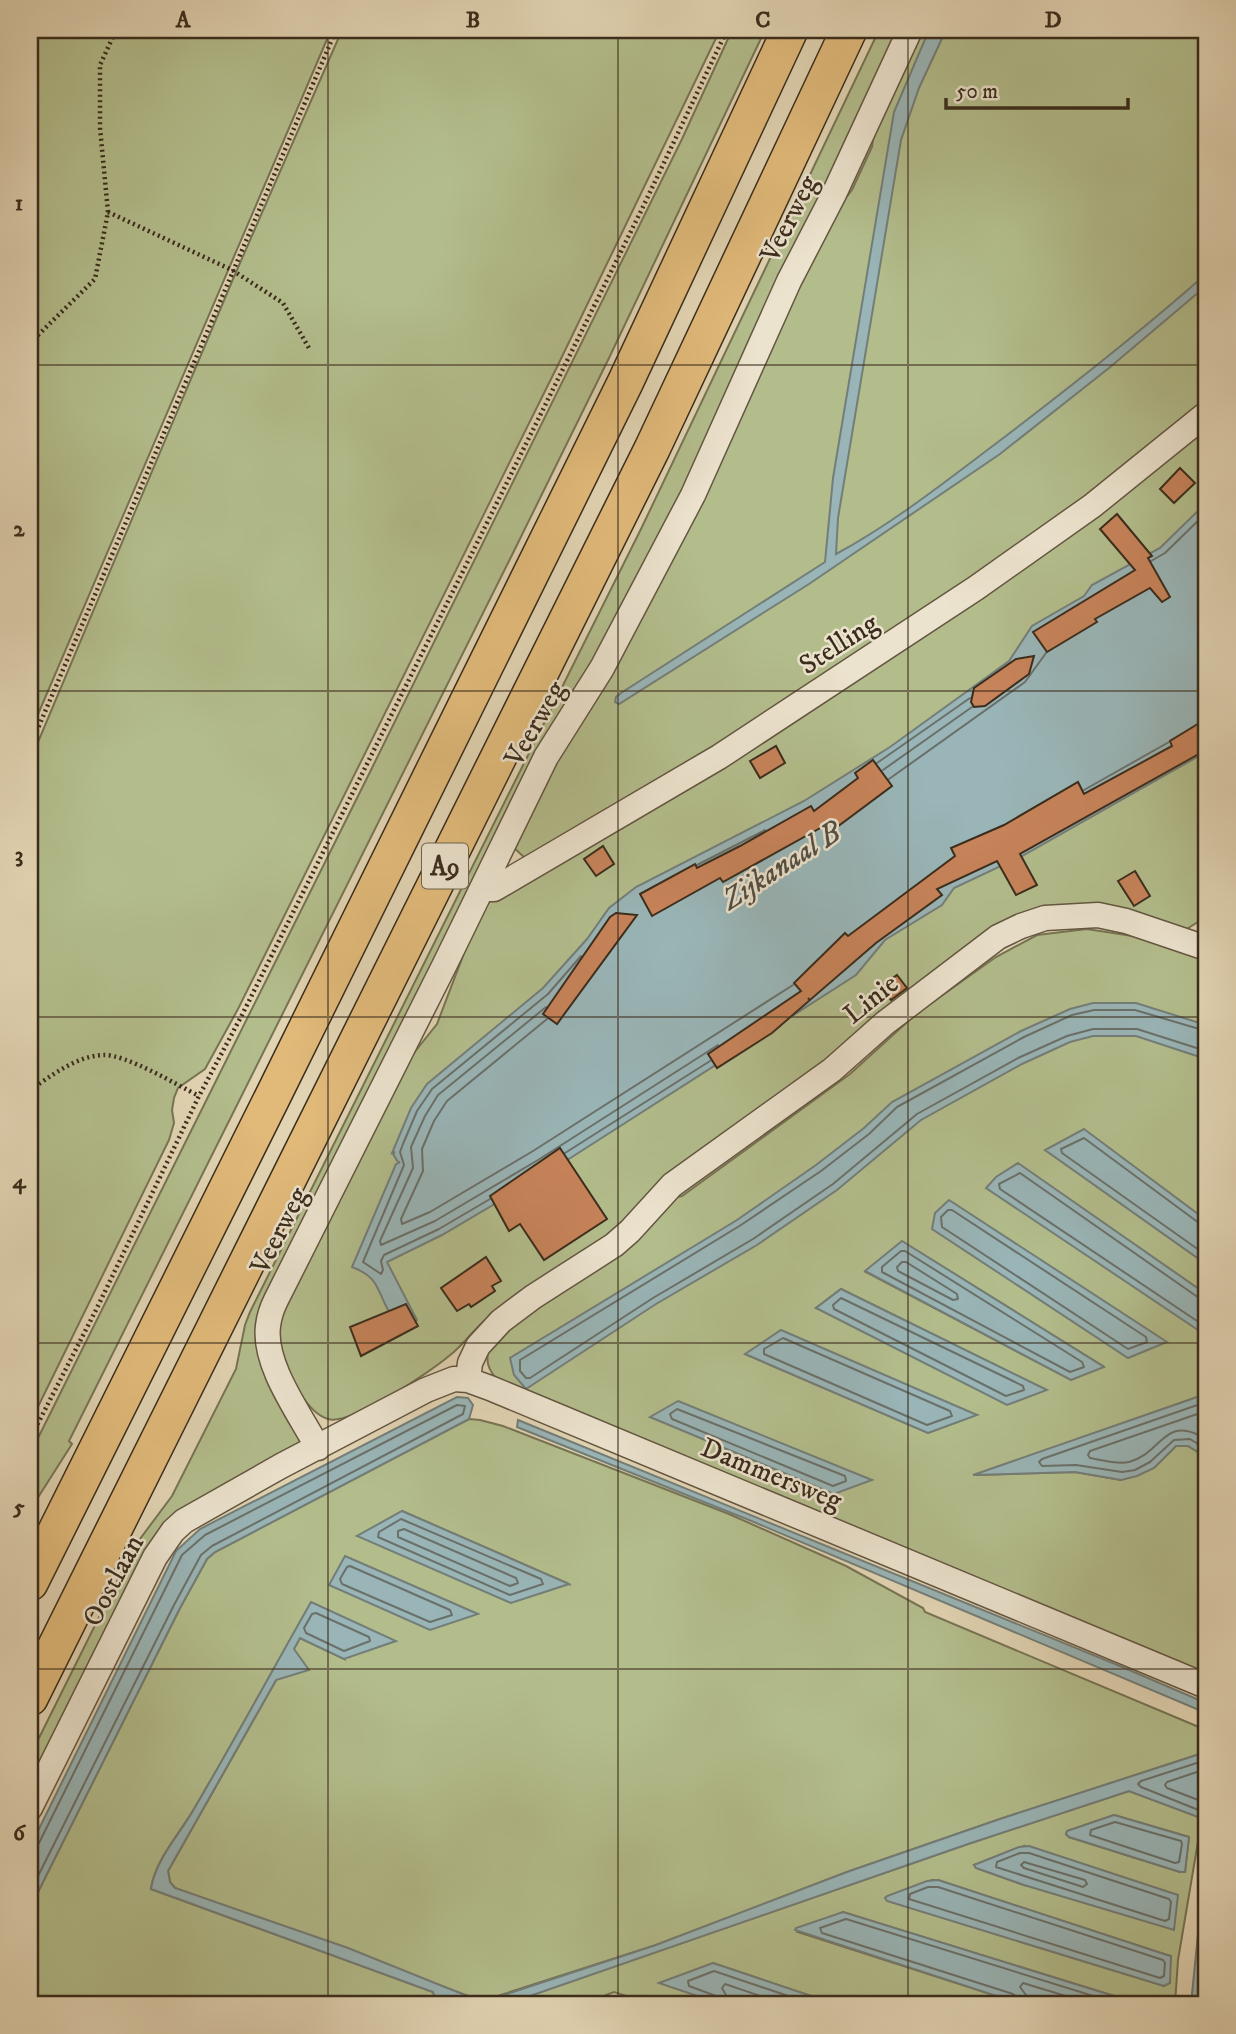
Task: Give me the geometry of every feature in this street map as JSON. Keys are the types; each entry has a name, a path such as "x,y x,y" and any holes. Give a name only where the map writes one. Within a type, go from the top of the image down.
{"highway":[{"name":"A9","path":"30,1583 625,383 790,30"},
{"name":"A9","path":"30,1698 652,449 849,30"}],"street":[{"name":"Veerweg","path":"318,1448 280,1378 267,1334 270,1314 282,1285 482,889 545,757 601,668 693,495 789,281 834,194 910,30"},
{"name":"Stelling","path":"482,889 494,889 547,859 782,716 1042,543 1126,480 1206,414"},
{"name":"Linie","path":"468,1380 470,1363 478,1346 501,1321 614,1244 630,1231 672,1185 822,1077 885,1023 987,944 1009,931 1045,918 1098,915 1204,944"},
{"path":"318,1448 440,1383 454,1379 468,1380"},
{"name":"Dammersweg","path":"468,1380 1206,1686"},
{"name":"Oostlaan","path":"30,1808 155,1557 173,1531 202,1511 318,1448"}],"path":[{"path":"30,344 95,279 108,212 100,128 100,65 116,30"},
{"path":"30,747 336,30"},
{"path":"30,1439 641,211 726,30"},
{"path":"108,212 232,270 284,303 310,350"},
{"path":"30,1090 79,1061 106,1054 135,1064 199,1096"}],"green space":[{"path":"30,30 331,30 30,733"},
{"path":"342,30 720,30 557,367 238,1009 205,1069 178,1088 174,1098 174,1123 169,1140 30,1423 30,761 233,279"},
{"path":"732,30 765,30 609,358 69,1441 72,1444 30,1510 30,1454 370,772 682,139"},
{"path":"879,30 901,30 688,485 546,742 265,1304 300,1439 299,1445 184,1514 30,1795 30,1756 134,1547 172,1496 236,1369 250,1312 641,529"},
{"path":"918,30 1206,30 1206,406 1156,449 772,716 526,859 512,846 833,214 852,190 872,147 876,120"},
{"path":"1206,420 1206,917 1185,930 1054,909 630,1223 483,1322 454,1352 425,1374 371,1406 339,1419 328,1419 313,1409 300,1393 284,1364 274,1325 409,1059 437,1024 487,902"},
{"path":"1087,929 1139,937 1206,956 1206,1220 1084,1130 1046,1150 1206,1264 1206,1294 1018,1164 1206,1333 1206,1394 976,1475 1075,1472 1121,1480 1154,1468 1176,1446 1188,1446 1206,1457 1206,1677 497,1379 488,1365 493,1341 677,1197 850,1074 916,1014 996,957 1037,935","holes":["903,1242 1103,1366 1071,1380 866,1272","841,1289 1046,1390 816,1308","745,1354 976,1415 928,1433"]},
{"path":"469,1419 480,1420 503,1426 729,1514 846,1566 923,1608 925,1612 1206,1730 1206,1752 1000,1819 847,1872 656,1945 482,2001 175,1888 170,1882 168,1871 300,1638 344,1659 311,1603 194,1809 163,1857 151,1889 433,1992 437,2004 30,2004 30,1908 180,1608 207,1559 215,1552","holes":["402,1511 568,1584 358,1536"]},
{"path":"1129,1791 1202,1818 1178,1960 1175,2004 1140,2004 843,1912 798,1932 1021,2004 835,2004 713,1963 660,1983 721,2004 652,2004 614,1992 582,2004 506,2004","holes":["1114,1815 1189,1837 1185,1872 1066,1834 1067,1831","1024,1846 1024,1885 976,1868 974,1865","938,1880 1171,1956 1164,1986 888,1901 886,1898"]}],"water":[{"path":"929,30 946,30 919,88 901,140 838,518 836,554 896,517 972,462 1100,363 1206,274 1206,286 1109,368 1000,454 809,584 619,704 615,702 621,693 825,562 833,478 894,112"},
{"name":"Zijkanaal B","path":"1206,503 1206,752 1022,856 954,888 942,905 885,940 856,975 547,1173 442,1235 387,1262 417,1320 403,1328 390,1313 372,1279 352,1267 396,1164 400,1162 393,1154 395,1152 392,1153 411,1108 427,1084 543,988 587,939 609,908 636,887 804,801 890,747 1009,661 1032,626 1084,596 1092,585 1160,548"},
{"path":"1093,1003 1136,1003 1206,1025 1206,1059 1136,1036 1093,1036 1070,1042 1022,1064 921,1120 837,1190 757,1245 656,1304 526,1389 514,1375 510,1358 737,1220 816,1165 864,1128 892,1102 1021,1031 1070,1009"},
{"path":"1084,1129 1206,1220 1206,1264 1045,1150"},
{"path":"1018,1163 1206,1294 1206,1333 986,1188 996,1177"},
{"path":"949,1200 1167,1342 1128,1358 932,1229 935,1213"},
{"path":"902,1241 1104,1367 1071,1380 865,1271"},
{"path":"841,1289 1047,1390 1007,1405 816,1308"},
{"path":"781,1330 977,1415 928,1433 745,1354"},
{"path":"1206,1394 1206,1457 1188,1446 1176,1446 1154,1468 1121,1480 1075,1472 973,1475"},
{"path":"457,1397 468,1398 473,1405 469,1419 215,1552 207,1559 30,1908 30,1847 176,1551 200,1529"},
{"path":"678,1401 872,1480 834,1494 650,1417"},
{"path":"518,1420 1120,1666 1206,1703 1206,1713 749,1520 517,1427"},
{"path":"402,1511 569,1584 511,1603 357,1536"},
{"path":"345,1556 478,1614 430,1630 329,1585"},
{"path":"311,1602 396,1641 344,1659 300,1638 294,1649 309,1670 276,1680 168,1871 170,1882 175,1888 348,1948 477,2000 489,2000 656,1945 847,1872 1206,1752 1206,1820 1129,1791 507,2004 437,2004 433,1992 151,1889 157,1868 209,1783"},
{"path":"1114,1815 1189,1837 1185,1872 1066,1834 1067,1831"},
{"path":"1029,1846 1178,1895 1174,1930 1024,1885 974,1865 1019,1847"},
{"path":"1206,1854 1206,1965 1202,2004 1191,2004"},
{"path":"938,1880 1171,1956 1170,1983 1164,1986 887,1901 885,1898 927,1881"},
{"path":"843,1912 1140,2004 1021,2004 795,1930"},
{"path":"713,1963 835,2004 721,2004 659,1983"}],"building":[{"path":"1180,468 1195,483 1174,503 1160,489"},
{"path":"1117,514 1152,556 1148,558 1170,597 1162,602 1150,588 1095,619 1097,622 1047,652 1033,632 1135,570 1100,529"},
{"path":"1034,656 1029,674 985,706 974,707 971,702 974,688 1016,659"},
{"path":"1206,719 1206,750 1020,854 1037,885 1016,895 997,861 937,889 942,895 876,943 772,1033 717,1068 708,1054 801,991 794,983 845,933 848,936 955,856 951,848 1004,825 1078,782 1084,794 1172,746 1170,741"},
{"path":"776,746 785,763 760,778 750,761"},
{"path":"873,760 892,786 837,827 833,821 723,882 720,878 652,916 640,894 695,864 697,868 740,846 811,806 814,811 858,778 855,773"},
{"path":"603,846 614,864 596,876 584,859"},
{"path":"1135,871 1150,896 1134,906 1118,881"},
{"path":"616,913 637,915 557,1024 543,1014 610,917"},
{"path":"897,975 907,988 891,1000 881,987"},
{"path":"560,1148 607,1219 544,1260 520,1224 509,1231 490,1196"},
{"path":"486,1257 501,1281 492,1286 495,1291 471,1307 469,1304 457,1311 441,1288"},
{"path":"406,1304 418,1326 361,1356 350,1327"}]}
